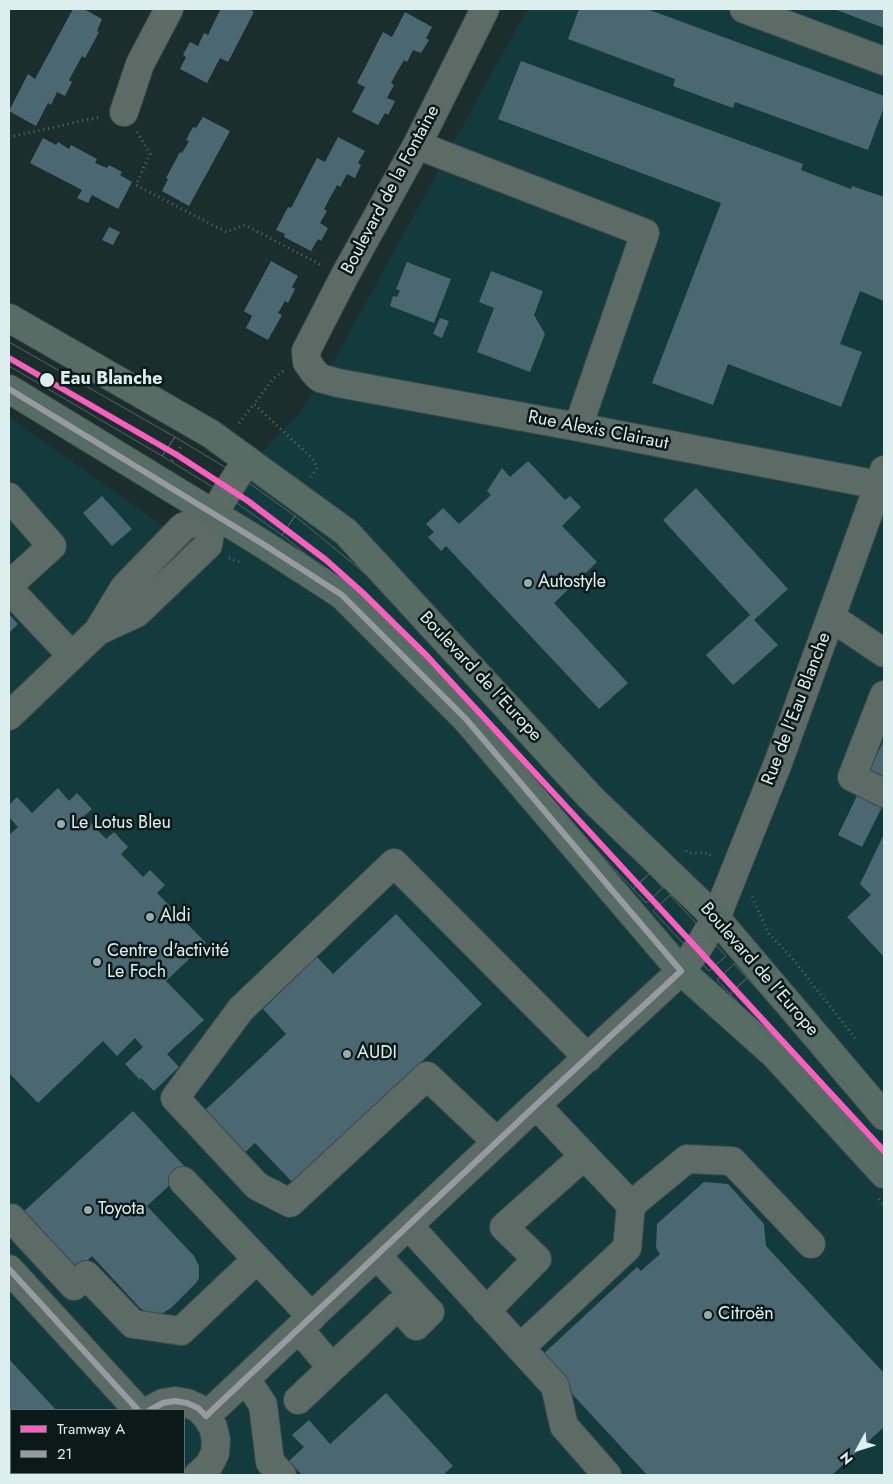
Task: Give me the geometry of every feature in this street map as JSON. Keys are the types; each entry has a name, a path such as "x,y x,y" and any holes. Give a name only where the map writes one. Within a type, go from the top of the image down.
{"main road":[{"name":"Boulevard de l'Europe","path":"9,318 211,434 346,532 590,797 716,918 884,1116"},
{"path":"9,389 212,514 258,556 342,595 466,719 681,972 775,1055 884,1174"}],"street":[{"path":"124,112 140,64 169,9"},
{"name":"Boulevard de la Fontaine","path":"310,361 344,277 416,145 485,9"},
{"path":"744,9 884,61"},
{"path":"416,145 645,233 578,427"},
{"name":"Rue Alexis Clairaut","path":"310,361 320,378 338,383 882,480"},
{"path":"98,631 137,613 208,546 212,514 247,460"},
{"name":"Rue de l'Eau Blanche","path":"206,1416 536,1105 681,972 716,918 778,763 882,480"},
{"path":"9,497 52,546 9,587 72,656"},
{"path":"9,716 98,631 124,588 183,527 212,514"},
{"path":"832,618 884,653"},
{"path":"884,695 852,777 884,793"},
{"path":"497,1142 427,1076 290,1203 257,1186 175,1098 241,1009 394,863 588,1058"},
{"path":"536,1105 631,1205"},
{"path":"486,1311 537,1258 504,1227 584,1156"},
{"path":"520,1348 627,1248 631,1205 687,1159 732,1161 811,1244"},
{"path":"183,1181 257,1259 306,1323 332,1368"},
{"path":"9,1220 11,1218 74,1286 86,1275 133,1324 181,1331 257,1259"},
{"path":"409,1226 555,1386 564,1426 607,1475"},
{"path":"298,1400 398,1306 416,1326 430,1312 377,1256"},
{"path":"9,1269 137,1409"},
{"path":"246,1379 263,1405 270,1462 282,1475"},
{"path":"152,1409 163,1403 175,1401 187,1403 198,1408 206,1416 214,1427 215,1453 209,1465 200,1475"}],"path":[{"path":"9,137 124,112 150,154 136,185 226,232 245,225 344,277"},
{"path":"238,424 274,378 310,361"},
{"path":"254,404 314,460 317,468 296,496"},
{"path":"158,480 177,455 192,424"},
{"path":"208,546 222,556 258,556"}],"shaded area":[{"path":"527,9 884,9 884,1475 9,1475 9,417 180,538 301,411 335,359"}],"building":[{"path":"73,9 84,9 102,19 97,31 99,32 85,58 82,56 69,80 72,82 65,96 57,92 51,105 48,103 36,126 9,111 28,74 35,79"},
{"path":"218,9 249,9 254,12 228,62 220,58 207,83 180,69 186,57 183,55 190,42 198,46 204,33 208,35 220,10"},
{"path":"579,9 647,9 884,96 884,107 868,150 735,102 733,108 673,86 675,79 568,39"},
{"path":"834,9 884,9 884,28"},
{"path":"405,12 432,27 426,38 429,40 421,53 413,50 407,62 404,60 391,83 394,85 387,98 395,101 388,115 385,113 378,125 352,112 365,87 357,83 383,32 392,37"},
{"path":"521,61 803,164 801,170 851,189 852,186 884,197 884,301 860,291 840,344 862,352 841,407 728,364 713,405 652,383 721,203 498,119"},
{"path":"203,117 230,131 189,206 162,191 168,179 166,178 180,152 182,153 189,141 186,140 193,127 196,128"},
{"path":"338,137 365,151 358,163 361,165 355,178 347,174 340,187 337,185 324,209 327,211 320,223 328,228 321,241 318,239 311,251 284,237 285,234 276,230 288,207 291,208 317,158 325,162"},
{"path":"43,138 56,145 58,142 69,149 71,145 97,159 95,163 107,168 109,165 122,172 120,175 132,182 118,209 92,195 88,203 77,198 82,190 30,163"},
{"path":"109,227 120,232 113,245 102,240"},
{"path":"271,261 298,276 292,287 295,289 288,303 285,301 278,313 282,315 268,340 246,328 252,316 244,311"},
{"path":"407,262 451,279 434,323 390,306 393,296 397,297 400,291 396,289"},
{"path":"491,271 543,291 534,315 545,334 530,372 477,352 494,308 479,302"},
{"path":"440,318 449,321 442,338 433,334"},
{"name":"Autostyle","path":"528,461 565,500 570,496 581,507 562,526 597,562 554,603 628,683 599,709 446,546 441,551 428,537 434,532 426,524 443,508 459,524 491,495 487,491 502,468 510,477"},
{"path":"696,488 788,589 754,620 778,645 733,685 706,655 750,615 663,520"},
{"path":"102,496 132,529 112,546 83,513"},
{"path":"9,614 18,624 9,633"},
{"path":"884,740 884,803 862,847 838,835"},
{"name":"Centre d'activité Le Foch","path":"58,788 69,801 77,793 92,809 84,816 106,839 114,832 128,847 121,854 143,877 150,870 165,885 157,893 206,943 166,981 204,1020 167,1054 179,1067 154,1091 125,1064 143,1047 135,1038 117,1056 103,1041 38,1103 9,1073 9,835 18,827 9,817 9,805 17,797 32,813"},
{"path":"884,834 884,957 847,917 871,895 860,884"},
{"name":"AUDI","path":"396,914 482,1004 294,1184 255,1143 242,1155 202,1113 286,1034 263,1009 317,957 333,974"},
{"name":"Toyota","path":"133,1111 187,1169 147,1206 194,1256 199,1266 199,1278 196,1283 171,1308 160,1315 146,1312 140,1308 92,1256 75,1272 21,1214"},
{"name":"Citroën","path":"704,1182 728,1184 764,1224 766,1246 884,1373 884,1427 832,1475 647,1475 539,1358 637,1267 641,1271 660,1254 656,1248 657,1224"},
{"path":"9,1359 55,1409 10,1409 10,1474 23,1474 9,1475"},
{"path":"386,1393 453,1466 443,1475 302,1475 289,1461 304,1447 292,1435 309,1420 330,1444"}],"tram line":[{"path":"9,342 175,437 162,456 9,366"},
{"name":"A","path":"9,358 177,455 248,501 326,560 363,593 428,657 884,1151"},
{"path":"175,437 238,475 295,516 282,535 224,494 162,456 175,437"},
{"path":"295,516 372,579 425,631 650,873 633,889 393,632 340,582 282,535 295,516"},
{"path":"650,873 663,888 646,903 633,889 650,873"},
{"path":"670,895 726,956 709,971 653,911 670,895"},
{"path":"734,964 747,978 730,994 717,980 734,964"},
{"path":"884,1128 747,978 730,994 884,1163"}],"transit line":[{"name":"21","path":"9,389 263,544 342,595 466,719 681,971 206,1416 198,1408 187,1403 175,1401 163,1403 152,1409"},
{"name":"21","path":"9,1269 137,1409"}],"place":[{"name":"Eau Blanche","path":"47,380"},
{"name":"Autostyle","path":"528,583"},
{"name":"Le Lotus Bleu","path":"61,824"},
{"name":"Aldi","path":"150,917"},
{"name":"Centre d'activité Le Foch","path":"97,962"},
{"name":"AUDI","path":"347,1054"},
{"name":"Toyota","path":"88,1210"},
{"name":"Citroën","path":"708,1315"}]}
